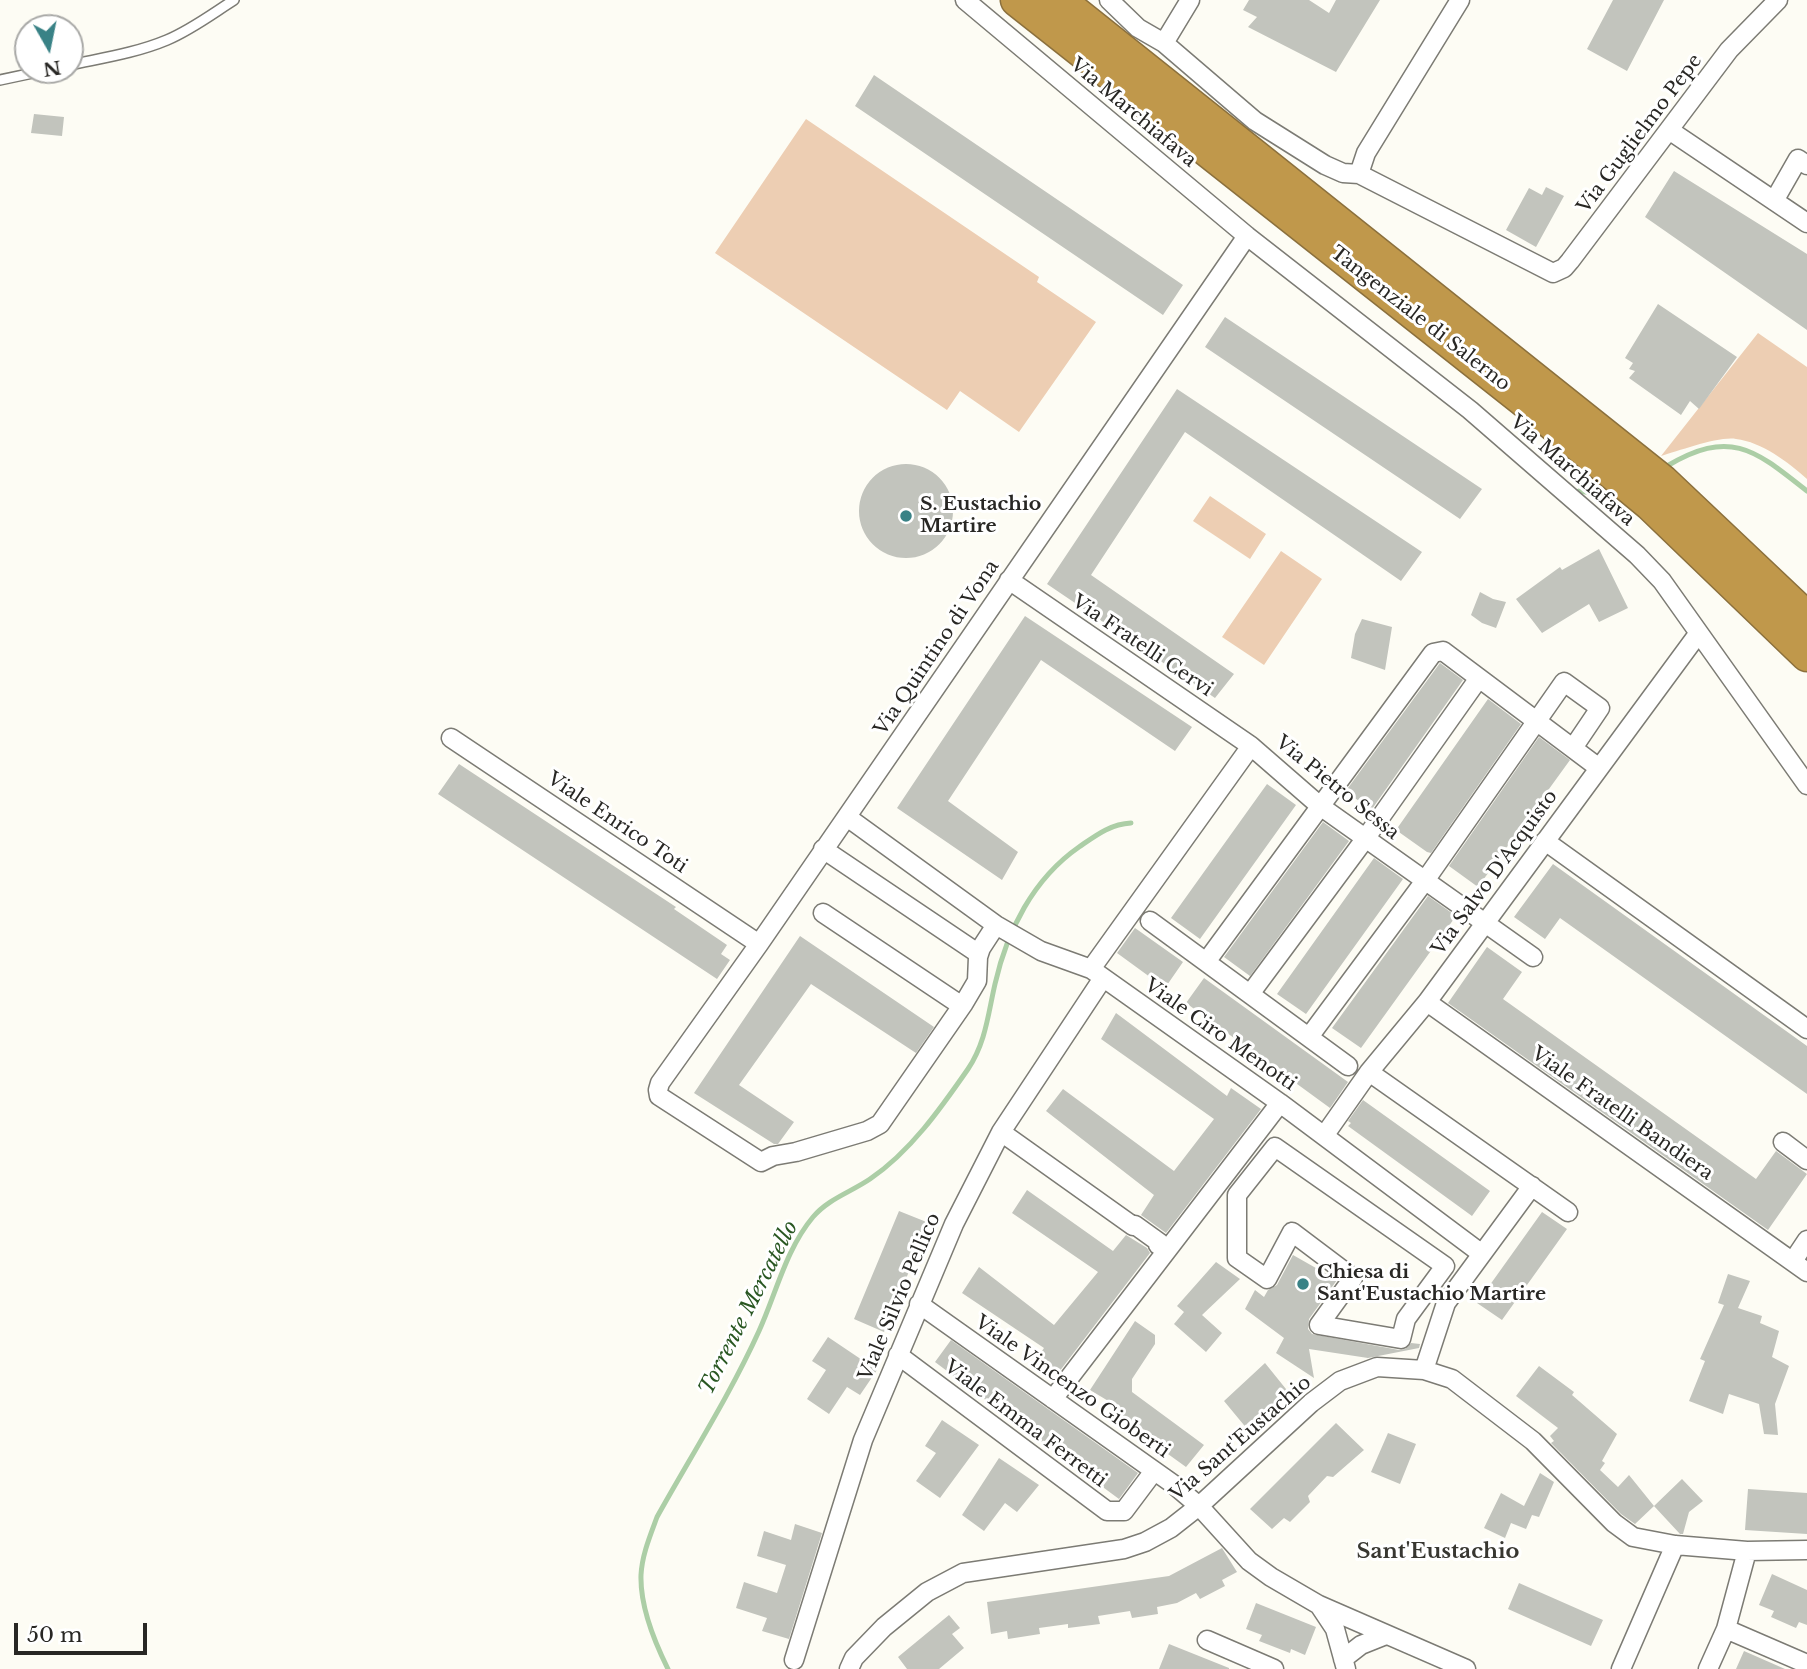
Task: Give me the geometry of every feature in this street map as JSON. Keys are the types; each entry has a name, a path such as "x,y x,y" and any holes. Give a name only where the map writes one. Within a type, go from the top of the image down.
{"highway":[{"name":"Tangenziale di Salerno","path":"1017,0 1531,406 1631,489 1807,655"},
{"name":"Tangenziale di Salerno","path":"1059,0 1662,481 1807,618"}],"street":[{"name":"Via Marchiafava","path":"964,0 1247,236 1470,410 1637,555 1662,581 1807,785"},
{"path":"1110,0 1138,28 1164,43 1255,121 1325,165 1343,173 1359,174 1366,153 1460,0"},
{"path":"1164,43 1190,0"},
{"name":"Via Guglielmo Pepe","path":"1359,174 1553,273 1564,268 1729,50 1778,0"},
{"path":"1669,130 1807,223"},
{"path":"1774,201 1798,159 1807,165"},
{"name":"Via Quintino di Vona","path":"962,1006 880,1124 840,1140 773,1156 761,1162 659,1096 660,1083 760,944 1247,236"},
{"name":"Via Fratelli Cervi","path":"1009,580 1251,746"},
{"name":"Via Salvo D'Acquisto","path":"1324,1136 1369,1072 1427,1002 1698,634"},
{"path":"1206,962 1433,653 1443,651 1599,768"},
{"path":"1250,994 1365,839 1479,678"},
{"path":"1309,1037 1424,883 1564,682 1600,708 1573,748"},
{"name":"Viale Enrico Toti","path":"451,738 760,944"},
{"name":"Via Pietro Sessa","path":"1097,973 1251,746 1320,806 1424,883 1532,957"},
{"name":"Viale Ciro Menotti","path":"847,817 996,925 1041,951 1097,973 1280,1103 1482,1254"},
{"path":"1545,841 1807,1029"},
{"path":"823,849 979,954"},
{"path":"822,913 962,1006 977,981 979,954 996,925"},
{"path":"1150,921 1348,1066"},
{"name":"Viale Silvio Pellico","path":"794,1660 863,1440 954,1224 1001,1132 1097,973"},
{"name":"Viale Fratelli Bandiera","path":"1427,1002 1800,1266"},
{"path":"1369,1072 1568,1212"},
{"path":"1054,1399 1162,1248 1280,1103"},
{"path":"1001,1132 1133,1226 1157,1247 1162,1248"},
{"path":"1783,1142 1807,1160"},
{"path":"1275,1147 1445,1266 1406,1319 1401,1339 1320,1325 1353,1278 1292,1232 1267,1279 1237,1258 1237,1195 1275,1147"},
{"path":"1424,1370 1446,1303 1532,1186"},
{"path":"1800,1266 1807,1240"},
{"name":"Viale Vincenzo Gioberti","path":"919,1304 1199,1506 1249,1562 1319,1605 1465,1669"},
{"name":"Viale Emma Ferretti","path":"898,1355 1107,1511 1124,1511 1154,1471"},
{"name":"Via Sant'Eustachio","path":"849,1669 854,1658 884,1627 927,1592 963,1573 1124,1549 1146,1542 1171,1528 1199,1506 1311,1403 1340,1381 1377,1367 1424,1370 1452,1378 1533,1441 1614,1523 1633,1537 1675,1545 1747,1551 1807,1550"},
{"path":"1620,1669 1675,1545"},
{"path":"1708,1669 1726,1629 1747,1551"},
{"path":"1319,1605 1335,1629 1345,1664"},
{"path":"1726,1629 1807,1664"},
{"path":"1345,1664 1361,1645 1386,1635"},
{"path":"1207,1640 1274,1669"}],"lane":[{"path":"84,62 166,40 194,27 234,0"}],"shaded area":[{"path":"806,119 1039,277 1037,282 1096,322 1019,432 960,391 947,410 715,253"},
{"path":"1758,333 1807,367 1807,479 1765,448 1736,439 1710,442 1661,456"},
{"path":"1210,496 1266,534 1250,559 1193,521"},
{"path":"1281,551 1322,579 1264,665 1222,637"}],"building":[{"path":"1249,0 1309,0 1329,13 1336,0 1380,0 1336,72 1248,27 1257,17 1243,10"},
{"path":"1613,0 1664,0 1627,71 1587,49"},
{"path":"874,75 1183,285 1163,315 855,106"},
{"path":"34,114 64,117 62,136 31,133"},
{"path":"1674,171 1807,254 1807,330 1645,217"},
{"path":"1546,187 1564,196 1536,247 1506,230 1529,188 1542,195"},
{"path":"1658,304 1737,357 1699,409 1690,401 1681,415 1629,378 1635,371 1629,369 1633,363 1625,358"},
{"path":"1225,317 1482,489 1460,519 1205,347"},
{"path":"1177,389 1422,552 1401,581 1185,432 1091,575 1234,674 1215,698 1047,584"},
{"name":"S. Eustachio Martire","path":"906,464 924,467 940,477 950,493 953,511 950,529 940,545 924,555 906,558 888,555 872,545 862,529 859,511 862,493 872,477 888,467"},
{"path":"1599,549 1628,608 1599,622 1589,604 1542,633 1516,599 1560,567 1562,570"},
{"path":"1480,592 1506,602 1496,628 1471,615"},
{"path":"1025,616 1192,727 1175,751 1041,660 948,801 1018,852 1002,880 897,808"},
{"path":"1362,619 1392,627 1385,670 1351,658 1355,634"},
{"path":"1440,663 1463,680 1372,809 1345,792"},
{"path":"1488,699 1521,724 1431,853 1427,852 1396,830"},
{"path":"1539,737 1570,760 1478,887 1449,866"},
{"path":"459,764 676,907 674,909 727,945 721,954 730,960 717,979 438,794"},
{"path":"1267,784 1296,805 1200,939 1171,918"},
{"path":"1323,822 1349,841 1250,976 1224,957"},
{"path":"1374,858 1403,879 1306,1014 1277,994"},
{"path":"1553,864 1807,1046 1807,1094 1560,918 1545,939 1514,917"},
{"path":"1428,896 1456,916 1361,1048 1332,1028"},
{"path":"1135,928 1183,962 1165,988 1117,953"},
{"path":"800,936 934,1027 916,1053 811,984 739,1085 794,1122 778,1144 774,1144 694,1093"},
{"path":"1487,947 1522,972 1503,999 1756,1179 1776,1151 1807,1174 1768,1230 1448,1003"},
{"path":"1204,978 1348,1082 1330,1108 1186,1003"},
{"path":"1116,1013 1227,1096 1231,1088 1261,1109 1166,1233 1141,1215 1154,1195 1046,1111 1063,1089 1174,1171 1214,1119 1101,1039"},
{"path":"1363,1100 1490,1191 1472,1216 1348,1126 1351,1123 1348,1121"},
{"path":"1027,1190 1113,1251 1126,1235 1147,1248 1150,1253 1059,1372 1038,1357 1044,1348 962,1293 979,1267 1054,1325 1098,1272 1012,1213"},
{"path":"899,1211 929,1223 884,1332 854,1319"},
{"path":"1542,1212 1567,1229 1502,1320 1477,1303"},
{"path":"1293,1255 1337,1280 1309,1319 1308,1329 1312,1334 1399,1350 1405,1349 1411,1343 1420,1344 1419,1348 1368,1358 1309,1349 1314,1378 1276,1353 1284,1338 1245,1309 1255,1290 1264,1297 1268,1290 1277,1285"},
{"path":"1216,1262 1240,1279 1202,1315 1222,1333 1206,1352 1174,1324 1184,1312 1177,1306"},
{"path":"1728,1274 1750,1281 1738,1308 1762,1316 1760,1323 1779,1331 1772,1357 1789,1366 1775,1404 1778,1435 1764,1434 1759,1404 1729,1394 1723,1414 1689,1401 1705,1361 1700,1359 1724,1305 1718,1303"},
{"path":"1135,1321 1155,1335 1155,1344 1132,1379 1132,1392 1204,1445 1186,1467 1161,1449 1165,1444 1137,1425 1134,1429 1109,1412 1115,1405 1090,1390"},
{"path":"828,1337 877,1370 860,1395 847,1387 829,1414 807,1399 826,1370 812,1361"},
{"path":"951,1340 1138,1473 1119,1499 1020,1426 1024,1419 1007,1407 1003,1413 935,1362"},
{"path":"1265,1363 1290,1394 1248,1430 1224,1401"},
{"path":"1539,1366 1574,1392 1572,1395 1617,1434 1600,1470 1618,1487 1629,1475 1654,1506 1635,1524 1621,1514 1551,1443 1554,1441 1550,1436 1558,1428 1516,1396"},
{"path":"942,1420 979,1445 940,1498 916,1481 936,1453 925,1446"},
{"path":"1336,1423 1364,1450 1333,1477 1327,1476 1308,1496 1310,1502 1290,1522 1284,1518 1272,1529 1250,1509"},
{"path":"1388,1433 1416,1444 1400,1484 1371,1472"},
{"path":"999,1458 1039,1485 1017,1512 1005,1503 984,1531 962,1515"},
{"path":"1540,1473 1554,1482 1539,1517 1532,1515 1526,1529 1511,1523 1505,1538 1484,1528 1501,1493 1524,1506"},
{"path":"1682,1479 1703,1501 1689,1512 1683,1534 1680,1534 1654,1506"},
{"path":"1748,1489 1807,1493 1807,1534 1745,1530"},
{"path":"795,1524 822,1533 789,1639 762,1631 767,1618 736,1608 744,1582 777,1593 786,1565 757,1556 764,1531 791,1540"},
{"path":"1222,1548 1237,1572 1222,1580 1225,1586 1200,1599 1196,1593 1177,1603 1157,1607 1158,1614 1132,1618 1130,1611 1098,1616 1100,1624 1039,1628 1040,1634 1008,1639 1007,1631 991,1634 987,1602 1169,1576"},
{"path":"1772,1574 1807,1590 1807,1625 1799,1622 1796,1628 1771,1617 1774,1611 1759,1605"},
{"path":"1519,1583 1603,1620 1591,1646 1508,1609"},
{"path":"1256,1603 1316,1627 1305,1655 1291,1649 1290,1653 1259,1641 1262,1635 1246,1629"},
{"path":"949,1615 960,1628 952,1634 964,1648 939,1669 907,1669 898,1657"},
{"path":"1169,1644 1229,1668 1229,1669 1159,1669"},
{"path":"1744,1651 1785,1669 1736,1669"}],"waterway":[{"path":"1667,466 1689,454 1726,446 1757,455 1807,491"},
{"path":"1579,491 1611,496"},
{"name":"Torrente Mercatello","path":"668,1669 645,1611 641,1575 647,1546 657,1517 748,1355 796,1243 819,1211 885,1168 911,1143 936,1114 968,1069 983,1038 1007,945 1035,890 1048,874 1079,847 1110,828 1131,823"}],"place":[{"name":"S. Eustachio Martire","path":"906,516"},
{"name":"Chiesa di Sant'Eustachio Martire","path":"1303,1284"}],"district":[{"name":"Sant'Eustachio","path":"1438,1552"}]}
